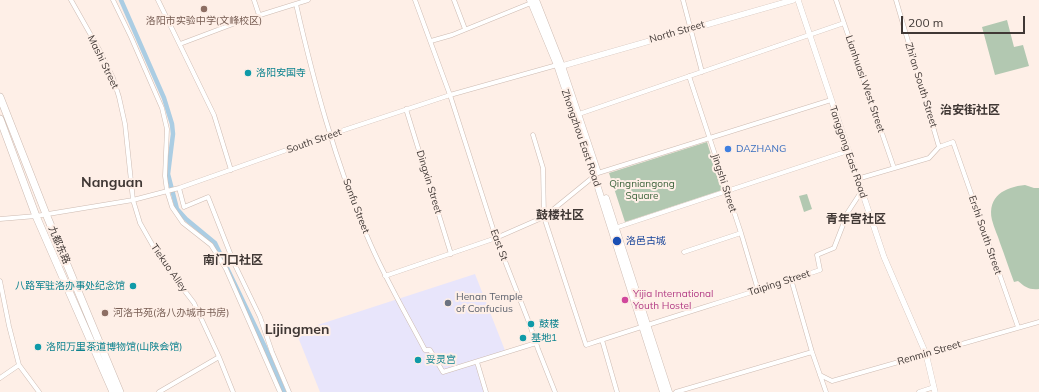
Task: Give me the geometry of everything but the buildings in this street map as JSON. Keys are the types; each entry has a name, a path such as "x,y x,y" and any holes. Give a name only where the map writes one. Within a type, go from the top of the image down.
{"highway":[{"name":"九都东路","path":"0,97 46,214 120,392"},
{"name":"九都东路","path":"0,119 36,216 113,392"}],"main road":[{"name":"Zhongzhou East Road","path":"532,1 560,64 579,114 596,174"},
{"name":"Zhongzhou East Road","path":"560,64 644,325 663,392"},
{"name":"Zhongzhou East Road","path":"644,325 669,392"}],"street":[{"name":"Mashi Street","path":"70,0 104,59 113,78 119,97 125,124 133,200"},
{"path":"113,0 162,108 167,129 165,176 167,191 172,207 183,223 210,245 226,269 280,392"},
{"path":"158,0 214,115 231,170"},
{"path":"254,0 259,15"},
{"path":"180,44 259,15 308,0"},
{"name":"East St","path":"415,0 450,95 496,238 555,392"},
{"path":"454,0 465,29"},
{"path":"683,0 702,72"},
{"name":"North Street","path":"560,64 779,0"},
{"name":"North Street","path":"690,27 793,0"},
{"name":"Tanggong East Road","path":"798,0 861,192 884,257 926,354 935,390"},
{"name":"Lianhuasi West Street","path":"836,0 894,168"},
{"name":"Zhi'an South Street","path":"896,0 939,147"},
{"path":"431,41 465,29 532,1"},
{"name":"Sanfu Street","path":"296,4 329,135 366,236 385,276 425,350 430,350 443,372 477,362"},
{"path":"579,114 809,34 844,24"},
{"name":"South Street","path":"0,219 36,216 133,200 179,188 329,135 450,95 560,64"},
{"name":"Jingshi Street","path":"689,76 741,233 758,290"},
{"path":"385,276 496,238 545,218 596,174 831,100"},
{"name":"Dingxin Street","path":"406,110 451,254"},
{"path":"533,135 543,168 545,218"},
{"name":"Ershi South Street","path":"939,147 953,142 1018,328"},
{"path":"857,179 929,158 939,147"},
{"path":"613,229 848,151"},
{"path":"179,188 184,207 208,196 234,263 260,317 272,352 290,392"},
{"name":"Taiping Street","path":"545,218 586,345 644,325 820,270 817,255 834,248 848,212 861,192"},
{"name":"Tiekuo Alley","path":"133,200 140,223 161,260 194,303 219,357 233,392"},
{"path":"684,252 741,233"},
{"path":"791,279 812,352 826,392"},
{"path":"0,281 9,326 20,365 39,392"},
{"name":"Renmin Street","path":"820,375 832,381 1039,322"},
{"path":"602,340 617,392"},
{"path":"486,392 477,362 536,343"},
{"path":"676,392 812,352"},
{"path":"159,392 219,357"},
{"path":"0,378 20,365"},
{"path":"919,392 935,390"}],"shaded area":[{"path":"475,274 506,353 477,362 486,392 320,392 296,332"}],"green space":[{"path":"1007,20 1014,47 1023,45 1029,66 995,75 982,27"},
{"name":"Qingniangong Square","path":"707,142 722,190 625,222 609,173"},
{"path":"1025,185 1039,188 1039,289 1027,288 1018,281 1014,282 992,220 992,205 999,194 1011,188"},
{"path":"807,194 812,209 804,212 799,196"}],"waterway":[{"path":"121,0 164,98 172,124 173,134 168,174 177,209 186,219 215,243 265,347 284,392"}],"place":[{"name":"洛阳市实验中学(文峰校区)","path":"204,9"},
{"name":"洛阳安国寺","path":"248,73"},
{"name":"DAZHANG","path":"728,149"},
{"name":"洛邑古城","path":"617,241"},
{"name":"八路军驻洛办事处纪念馆","path":"133,286"},
{"name":"Yijia International Youth Hostel","path":"625,300"},
{"name":"Henan Temple of Confucius","path":"448,303"},
{"name":"河洛书苑(洛八办城市书房)","path":"105,313"},
{"name":"鼓楼","path":"531,324"},
{"name":"基地1","path":"523,338"},
{"name":"洛阳万里茶道博物馆(山陕会馆)","path":"38,347"},
{"name":"妥灵宫","path":"418,360"}],"district":[{"name":"治安街社区","path":"970,110"},
{"name":"Nanguan","path":"112,183"},
{"name":"鼓楼社区","path":"560,215"},
{"name":"青年宫社区","path":"856,219"},
{"name":"南门口社区","path":"233,260"},
{"name":"Lijingmen","path":"297,330"}]}
